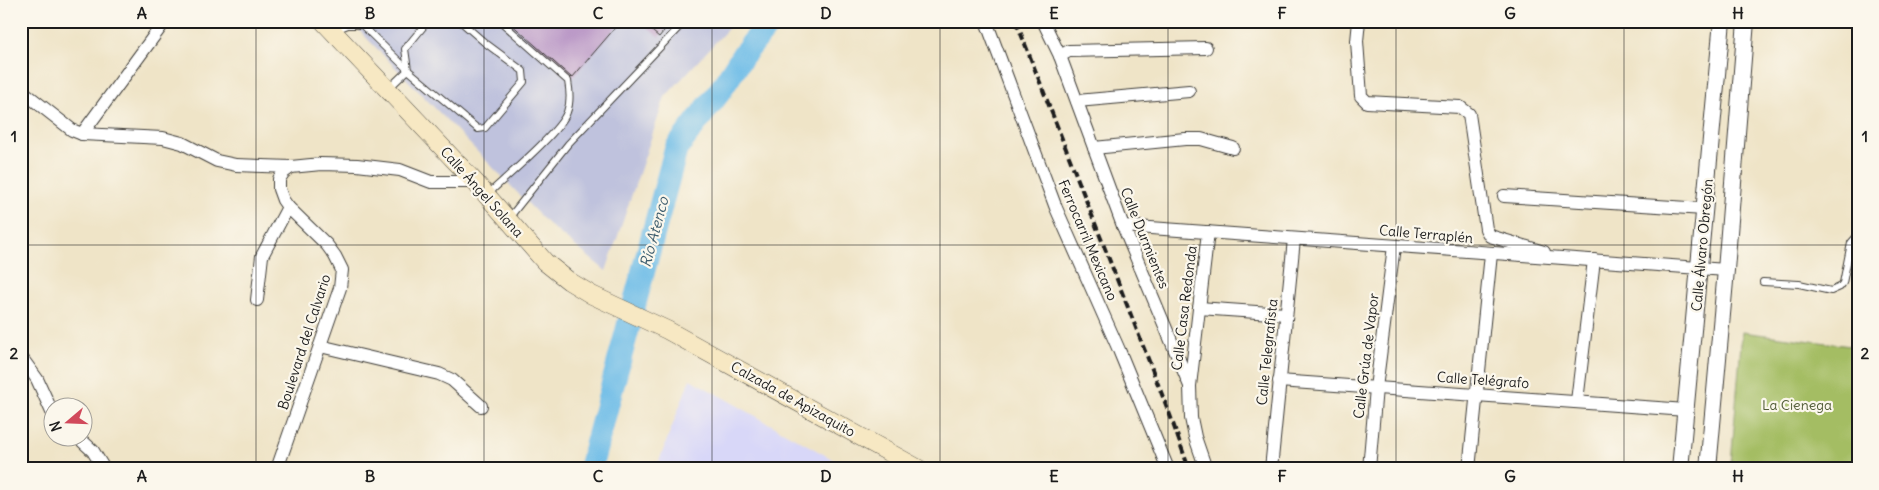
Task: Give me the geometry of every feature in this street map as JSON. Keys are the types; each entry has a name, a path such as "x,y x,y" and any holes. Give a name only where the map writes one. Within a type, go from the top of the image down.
{"main road":[{"name":"Calle Ángel Solana","path":"327,26 508,219 545,262 569,281 592,295 667,330"},
{"name":"Calzada de Apizaquito","path":"667,330 919,469"}],"street":[{"path":"82,134 165,21"},
{"name":"Ferrocarril Mexicano","path":"986,21 1056,208 1119,350 1168,469"},
{"name":"Calle Durmientes","path":"1043,21 1060,56 1124,226 1190,386 1191,418 1195,437 1206,469"},
{"path":"1359,21 1357,41 1361,96 1367,102 1460,107 1469,114 1486,230 1490,236 1566,259"},
{"name":"Calle Álvaro Obregón","path":"1680,469 1722,21"},
{"name":"Calle Álvaro Obregón","path":"1708,469 1746,21"},
{"path":"1060,56 1068,50 1206,48"},
{"path":"21,90 72,130 82,134 163,138 182,143 217,161 236,165 291,167 321,164 400,170 432,182 480,189"},
{"path":"1077,101 1189,91"},
{"path":"1094,148 1201,139 1233,148"},
{"path":"1710,148 1735,150"},
{"name":"Boulevard del Calvario","path":"277,469 340,288 342,270 327,245 288,207 279,189 279,179 291,167"},
{"path":"1504,196 1704,209"},
{"path":"257,300 262,256 288,207"},
{"name":"Calle Terraplén","path":"1124,226 1726,270"},
{"name":"Calle Casa Redonda","path":"1190,386 1208,232"},
{"name":"Calle Telegrafista","path":"1271,469 1294,239"},
{"name":"Calle Grúa de Vapor","path":"1369,469 1376,388 1394,246"},
{"path":"1469,469 1491,254"},
{"path":"1577,401 1594,260"},
{"path":"1199,308 1286,314"},
{"path":"320,346 439,374 452,380 481,406"},
{"path":"21,357 37,379 46,398"},
{"name":"Calle Telégrafo","path":"1279,381 1686,410"},
{"path":"90,448 104,469"}],"lane":[{"path":"408,70 405,49 428,21"},
{"path":"327,26 362,25 408,70 478,129 485,128 524,82 525,76 523,71 484,42 460,21"},
{"path":"480,189 555,130 567,114 570,93 568,81 500,21"},
{"path":"508,219 568,144 685,21"},
{"path":"387,90 408,70"},
{"path":"1763,282 1799,284 1831,291 1840,287 1843,283 1851,243 1858,235"}],"shaded area":[{"path":"350,21 735,21 665,97 606,271 548,224"},
{"path":"690,379 850,469 656,469"}],"green space":[{"name":"La Cienega","path":"1742,332 1858,347 1858,469 1758,469 1731,463"}],"building":[{"path":"508,21 621,21 572,78"},
{"path":"640,21 672,21 659,37"}],"waterway":[{"name":"Río Atenco","path":"590,469 676,149 720,91 743,55 771,21"}],"railway":[{"path":"1016,21 1170,415 1189,469"}]}
